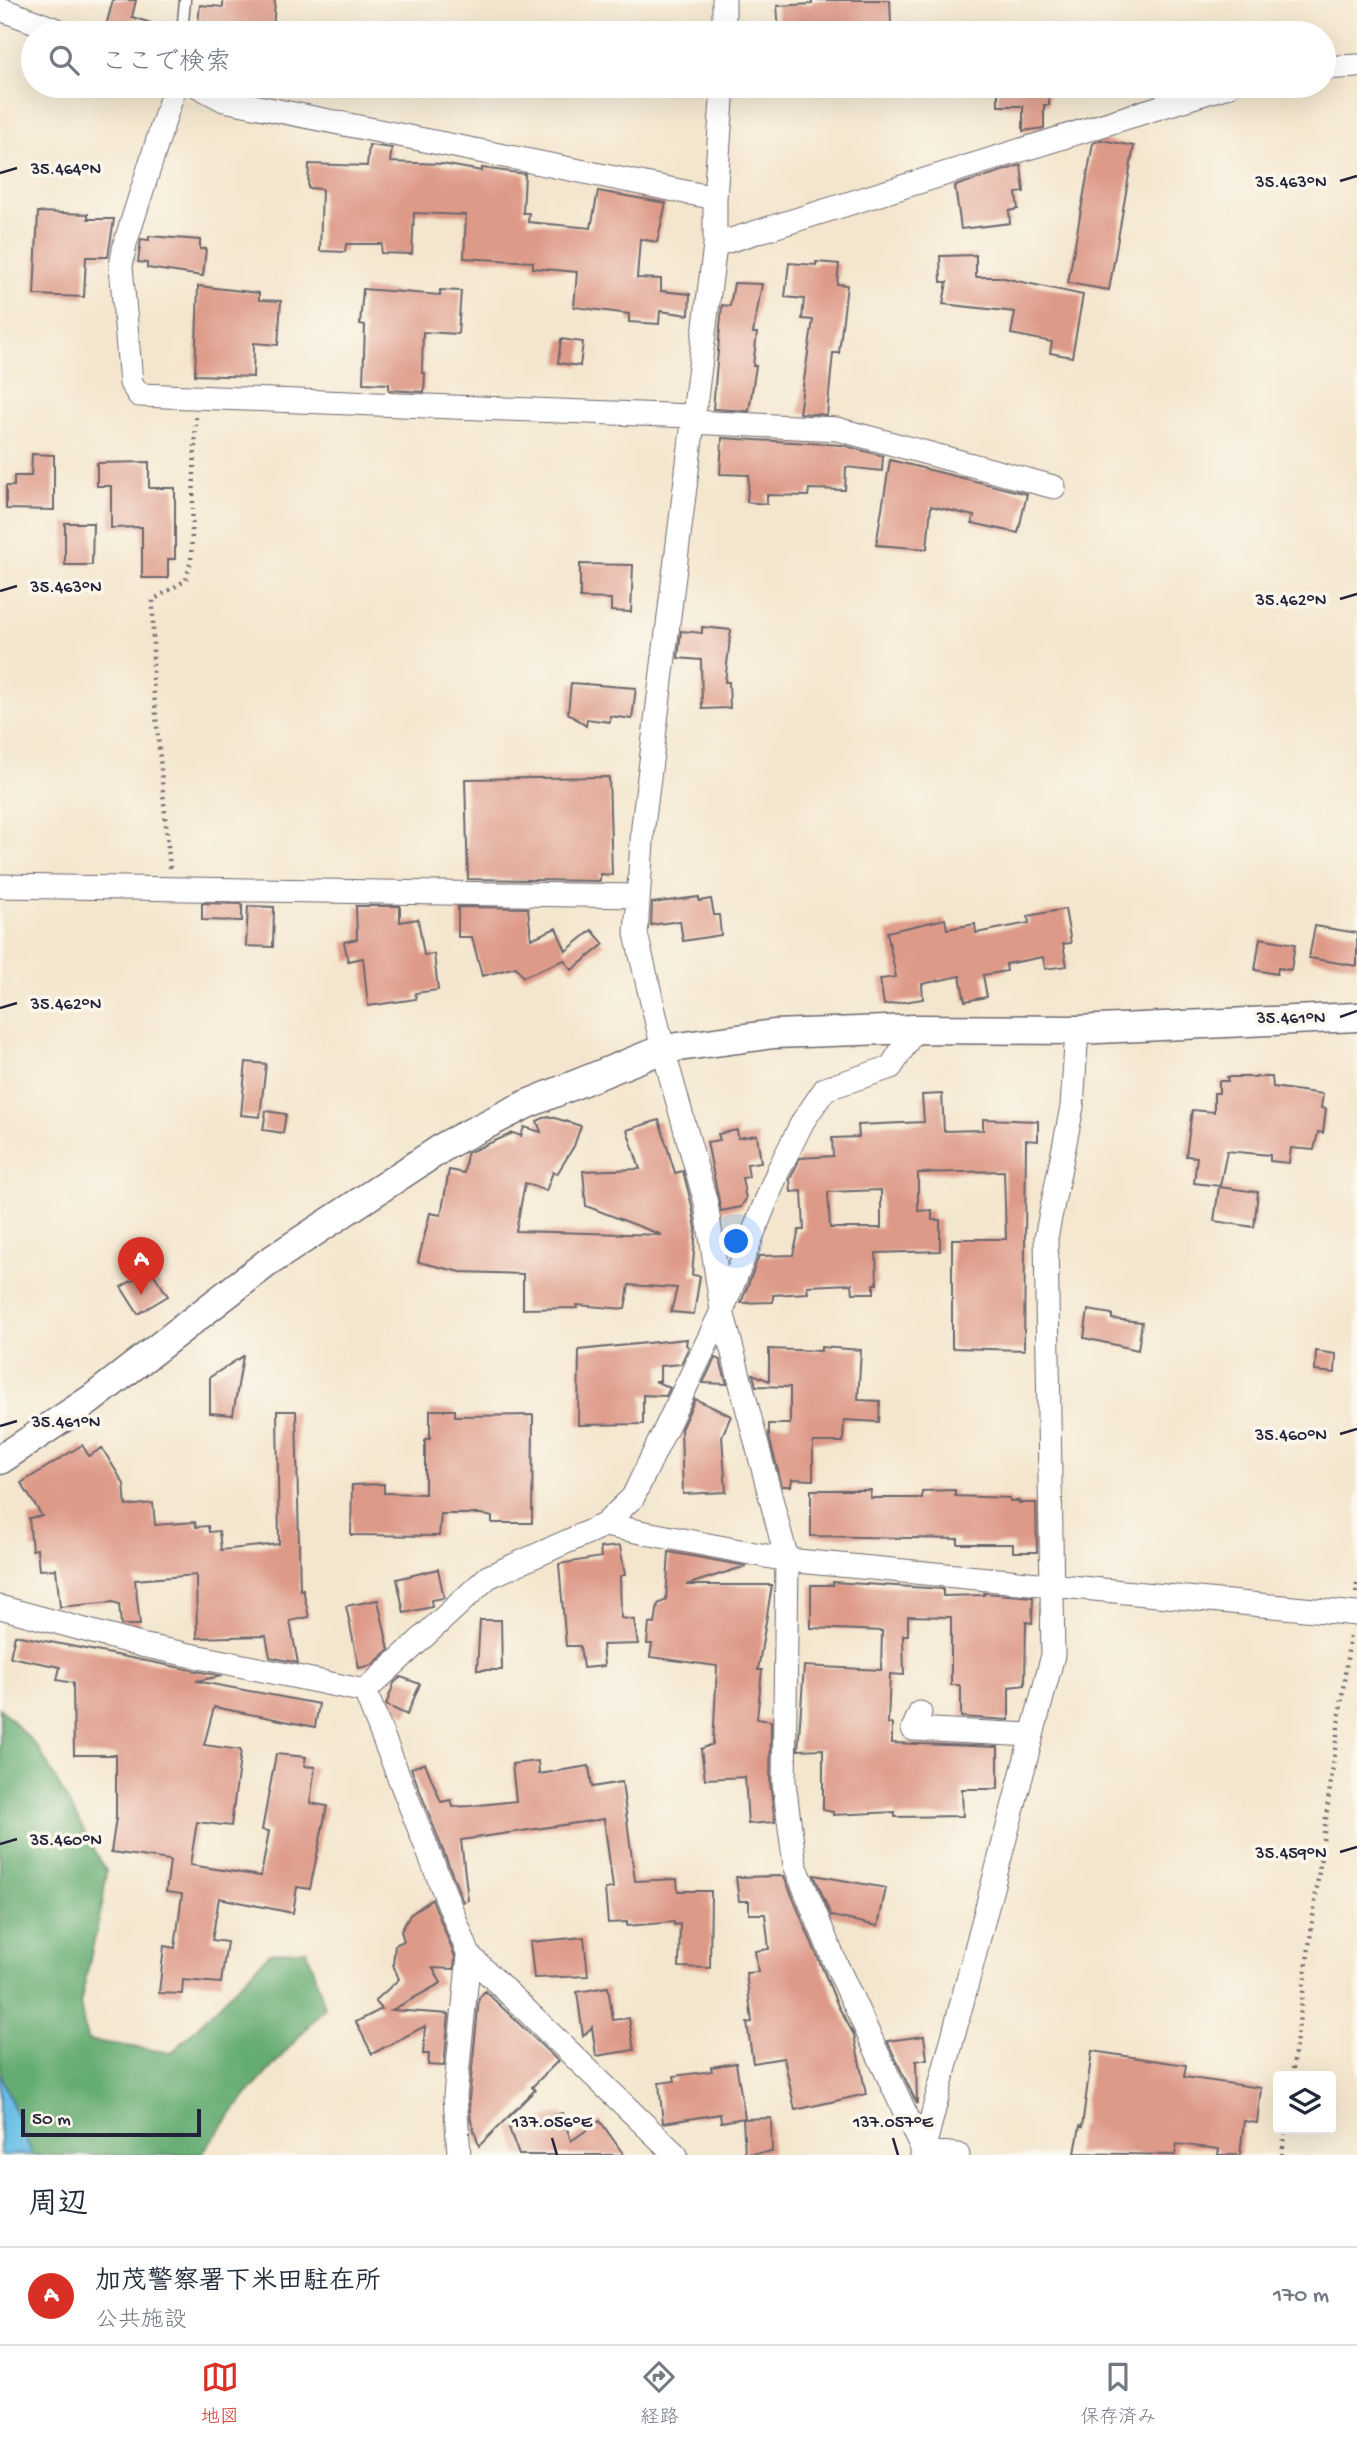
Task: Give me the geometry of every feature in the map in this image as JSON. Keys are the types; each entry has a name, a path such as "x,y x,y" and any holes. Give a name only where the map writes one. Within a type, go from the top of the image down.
{"street":[{"path":"724,0 724,21"},
{"path":"0,9 32,21"},
{"path":"1336,67 1357,66"},
{"path":"171,98 125,244 121,266 131,383 139,395 197,395 691,419 837,429 1054,487"},
{"path":"220,98 715,198"},
{"path":"722,98 715,198 715,245 691,419 637,896 636,934 663,1049 706,1203 722,1311 787,1560 784,1783 795,1865 835,1962 923,2153"},
{"path":"715,245 1189,98"},
{"path":"0,886 637,896"},
{"path":"0,1460 90,1400 267,1263 447,1144 527,1104 663,1049 774,1034 915,1029 1077,1030 1357,1017"},
{"path":"365,1692 488,1577 604,1525 633,1497 722,1311 778,1171 803,1121 825,1089 891,1066 915,1029"},
{"path":"923,2153 1052,1655 1046,1238 1072,1107 1077,1030"},
{"path":"604,1525 787,1560 1053,1583 1355,1614"},
{"path":"0,1606 141,1645 365,1692"},
{"path":"365,1692 469,1955 676,2155"},
{"path":"920,1713 913,1729 1032,1735"},
{"path":"459,2155 455,2096 469,1955"},
{"path":"923,2153 958,2155"}],"lane":[{"path":"183,21 185,0"}],"path":[{"path":"172,888 153,683 153,600 186,580 191,560 197,395"},
{"path":"1293,2071 1355,1614"},
{"path":"1282,2155 1284,2134"}],"green space":[{"path":"0,1708 39,1749 106,1871 103,1901 80,2004 87,2040 172,2053 270,1953 307,1950 325,2007 240,2103 201,2155 32,2155 0,2072"}],"water":[{"path":"0,2072 32,2155 0,2155"}],"building":[{"path":"113,0 136,0 132,17 145,21 107,21"},
{"path":"223,0 275,0 274,21 198,21 200,5 223,7"},
{"path":"812,0 890,0 891,21 778,21 777,6 812,4"},
{"path":"998,98 1049,98 1049,105 1044,105 1044,128 1023,131 1023,106 998,106"},
{"path":"1101,140 1134,146 1109,290 1068,283 1093,143"},
{"path":"369,145 392,148 390,162 442,164 482,171 482,168 525,174 523,213 529,213 528,222 591,228 598,191 666,203 657,242 640,239 637,278 661,279 661,291 690,294 689,315 660,311 659,324 629,322 629,314 574,307 577,272 533,268 533,262 464,258 466,215 414,213 412,254 381,253 382,244 346,244 345,252 320,251 322,189 308,188 309,164 367,166"},
{"path":"1021,165 1024,192 1016,193 1018,209 1009,211 1010,223 961,229 955,186"},
{"path":"38,212 88,214 88,219 114,219 108,257 86,257 84,297 34,295"},
{"path":"149,236 200,240 200,249 206,249 203,276 147,268 147,263 138,262 141,239 149,240"},
{"path":"976,255 976,277 999,277 1083,295 1072,357 1050,353 1052,342 1011,334 1015,312 943,304 947,282 941,282 940,256"},
{"path":"816,262 839,264 837,284 847,285 839,353 833,353 827,415 799,413 813,320 802,319 804,299 785,297 789,263 816,265"},
{"path":"734,283 762,284 753,333 757,333 753,366 756,366 749,411 713,409 722,305 730,306"},
{"path":"198,286 259,293 259,300 281,301 278,345 254,343 253,377 195,375"},
{"path":"363,289 440,295 440,290 461,291 458,334 423,332 424,392 389,390 389,384 363,383 365,325 360,324"},
{"path":"561,339 583,342 580,366 558,363"},
{"path":"722,438 842,445 883,456 882,471 846,467 845,490 809,489 808,496 767,495 767,504 747,502 749,475 720,474"},
{"path":"32,454 54,455 54,510 6,509 6,486 14,486 14,476 31,476"},
{"path":"890,460 1027,494 1018,533 972,523 974,516 931,506 927,549 876,545"},
{"path":"149,462 149,488 175,488 175,559 168,559 168,578 142,578 142,527 111,528 111,486 97,486 97,463"},
{"path":"65,523 93,523 92,565 65,565"},
{"path":"580,564 633,565 631,612 611,611 611,599 580,598"},
{"path":"702,627 731,630 725,682 729,682 730,708 702,709 701,660 678,658 681,631 702,633"},
{"path":"571,683 636,688 632,719 610,716 610,722 587,719 586,726 568,713"},
{"path":"609,777 612,875 600,874 600,881 468,879 465,779"},
{"path":"699,897 699,901 711,899 714,915 719,915 721,935 683,941 680,921 651,925 652,903"},
{"path":"202,903 242,904 242,921 202,920"},
{"path":"248,906 274,907 273,947 246,946"},
{"path":"356,906 400,906 400,922 418,919 424,955 434,954 438,990 415,993 416,999 368,1006 363,958 348,961 344,942 357,939"},
{"path":"458,907 528,908 531,939 556,928 566,951 592,930 604,944 572,970 564,960 523,977 516,967 482,976 472,937 458,937"},
{"path":"1065,909 1071,943 1063,944 1067,966 1045,969 1043,957 1006,964 1007,971 983,975 987,997 965,1001 960,976 922,984 923,999 884,1005 880,979 896,977 887,932 945,919 947,929 975,924 976,933 1029,923 1028,916"},
{"path":"1315,926 1357,933 1357,966 1309,958"},
{"path":"1260,938 1295,944 1291,970 1278,968 1277,974 1255,970"},
{"path":"246,1062 266,1064 260,1117 241,1115"},
{"path":"1227,1077 1272,1077 1273,1087 1323,1094 1321,1108 1326,1109 1323,1133 1318,1132 1314,1150 1291,1148 1289,1163 1270,1161 1270,1155 1227,1151 1220,1186 1194,1183 1197,1157 1186,1156 1192,1110 1214,1112 1214,1093 1219,1093 1219,1081 1228,1081"},
{"path":"942,1094 944,1131 983,1130 983,1119 1038,1121 1038,1141 1026,1140 1024,1350 952,1348 952,1239 1006,1239 1004,1171 918,1173 918,1211 932,1210 932,1220 940,1220 940,1251 876,1253 877,1284 874,1284 874,1293 853,1293 852,1284 807,1286 808,1293 773,1295 773,1302 741,1303 759,1256 793,1255 799,1230 804,1230 802,1191 791,1192 790,1179 800,1158 833,1156 832,1138 859,1137 858,1125 924,1122 922,1095","holes":["881,1190 881,1228 830,1228 828,1192"]},
{"path":"266,1111 286,1114 283,1133 263,1130"},
{"path":"548,1116 581,1126 574,1146 557,1174 553,1172 546,1191 525,1183 516,1231 662,1235 586,1206 583,1171 640,1169 627,1130 659,1120 675,1173 683,1171 692,1206 696,1229 692,1275 700,1276 694,1314 671,1312 677,1288 629,1285 625,1309 577,1305 577,1308 523,1309 523,1274 461,1272 418,1262 430,1213 441,1215 449,1170 464,1173 467,1153 513,1133 521,1136 524,1127 541,1132 537,1121"},
{"path":"737,1130 738,1138 757,1135 761,1162 747,1164 749,1177 742,1178 746,1199 741,1207 721,1211 707,1142 720,1140 718,1134"},
{"path":"1219,1187 1258,1192 1254,1227 1214,1221"},
{"path":"151,1270 168,1296 138,1314 121,1287"},
{"path":"1088,1310 1112,1314 1112,1319 1142,1322 1138,1350 1084,1338"},
{"path":"687,1339 686,1345 689,1347 681,1364 660,1366 660,1381 655,1381 670,1388 666,1396 643,1395 643,1424 578,1425 579,1350"},
{"path":"821,1347 861,1350 858,1400 880,1401 879,1422 844,1420 843,1442 813,1442 813,1480 792,1479 791,1486 782,1486 769,1437 769,1424 790,1424 790,1387 756,1386 753,1374 769,1381 769,1349 821,1351"},
{"path":"1316,1351 1336,1354 1335,1373 1315,1371"},
{"path":"243,1356 233,1415 210,1413 210,1377"},
{"path":"715,1358 720,1360 727,1384 703,1383"},
{"path":"695,1399 731,1416 722,1436 726,1492 683,1494 681,1429"},
{"path":"430,1410 455,1410 455,1416 533,1415 532,1523 492,1523 492,1517 481,1514 441,1514 439,1536 351,1535 352,1485 384,1484 384,1493 425,1494 425,1439 430,1439"},
{"path":"277,1411 296,1411 300,1590 303,1589 309,1617 290,1621 298,1663 270,1657 266,1636 197,1638 196,1575 135,1580 140,1625 121,1625 119,1604 113,1602 60,1607 56,1569 39,1570 37,1549 32,1550 29,1518 42,1516 21,1483 82,1445 89,1456 102,1448 124,1484 126,1506 153,1503 155,1525 195,1522 196,1527 208,1526 209,1532 219,1531 221,1550 279,1544"},
{"path":"811,1490 871,1490 870,1498 922,1498 922,1491 955,1490 955,1496 1010,1498 1010,1501 1019,1503 1036,1503 1037,1552 1013,1552 1013,1544 958,1544 958,1539 811,1536"},
{"path":"620,1546 625,1575 620,1576 621,1618 634,1620 638,1644 602,1645 604,1666 583,1668 580,1646 566,1646 559,1564 601,1557 600,1548"},
{"path":"669,1552 746,1566 686,1585 772,1585 758,1670 762,1670 757,1719 771,1721 770,1783 775,1822 748,1824 745,1777 705,1779 701,1749 713,1744 717,1666 650,1657 652,1644 647,1644 649,1623 655,1624 658,1604 666,1600"},
{"path":"438,1569 444,1598 431,1600 432,1607 404,1613 397,1579"},
{"path":"833,1582 943,1589 943,1596 984,1593 1033,1597 1032,1623 1026,1622 1025,1685 1009,1687 1009,1720 961,1717 961,1690 959,1685 951,1685 951,1617 908,1616 908,1635 903,1635 904,1675 890,1674 888,1724 892,1724 892,1743 998,1747 998,1789 962,1789 963,1816 895,1817 895,1812 833,1815 833,1812 823,1810 823,1749 798,1750 804,1666 881,1670 882,1631 811,1628 811,1585 833,1585"},
{"path":"378,1600 389,1650 372,1665 359,1668 346,1606"},
{"path":"480,1620 501,1620 502,1670 477,1670"},
{"path":"15,1635 222,1676 196,1681 319,1704 315,1727 214,1707 204,1745 241,1750 231,1826 197,1822 190,1865 261,1876 269,1831 262,1830 276,1754 306,1757 304,1766 315,1767 310,1803 327,1806 310,1889 297,1887 293,1913 219,1898 212,1940 227,1942 221,1983 183,1980 182,1994 159,1993 164,1946 175,1948 182,1894 166,1892 170,1860 111,1852 116,1818 116,1755 74,1755 73,1683 57,1680 60,1667 10,1657"},
{"path":"401,1677 420,1684 407,1715 386,1705 394,1683"},
{"path":"538,1761 539,1774 589,1766 592,1787 622,1782 635,1881 677,1879 678,1891 711,1891 710,1968 679,1967 680,1924 674,1925 674,1922 627,1926 627,1922 608,1923 605,1889 613,1888 604,1819 461,1840 468,1900 463,1902 411,1768 425,1763 441,1802 451,1800 453,1807 516,1801 512,1764"},
{"path":"814,1875 886,1888 878,1926 831,1916"},
{"path":"784,1876 838,2006 854,2035 866,2094 795,2110 784,2058 753,2063 747,2023 752,2022 746,1973 758,1972 755,1951 769,1949 765,1914 749,1914 749,1901 739,1901 736,1877"},
{"path":"432,1899 455,1957 454,1969 433,1968 441,1983 392,2010 449,2014 444,2066 428,2065 429,2054 423,2054 425,2026 372,2054 356,2022 382,2009 375,2001 399,1979 393,1965 395,1945 404,1941 401,1931 410,1915"},
{"path":"584,1937 588,1976 534,1978 530,1942"},
{"path":"608,1987 613,2020 629,2018 634,2050 596,2056 592,2027 583,2036 577,1992"},
{"path":"485,1991 558,2061 532,2087 535,2090 479,2146 471,2121 469,2099 479,1998"},
{"path":"924,2036 927,2059 916,2061 917,2104 887,2041"},
{"path":"1092,2051 1186,2065 1184,2077 1261,2088 1257,2123 1244,2121 1240,2155 1218,2155 1219,2149 1177,2144 1175,2155 1075,2153 1080,2126 1082,2127"},
{"path":"736,2063 745,2118 721,2122 720,2114 663,2123 659,2083 675,2081 674,2076 712,2071 711,2067"},
{"path":"562,2113 571,2141 600,2121 624,2155 519,2155 509,2128"},
{"path":"771,2118 772,2152 745,2154 743,2119"}],"place":[{"name":"加茂警察署下米田駐在所","path":"141,1295"}]}
